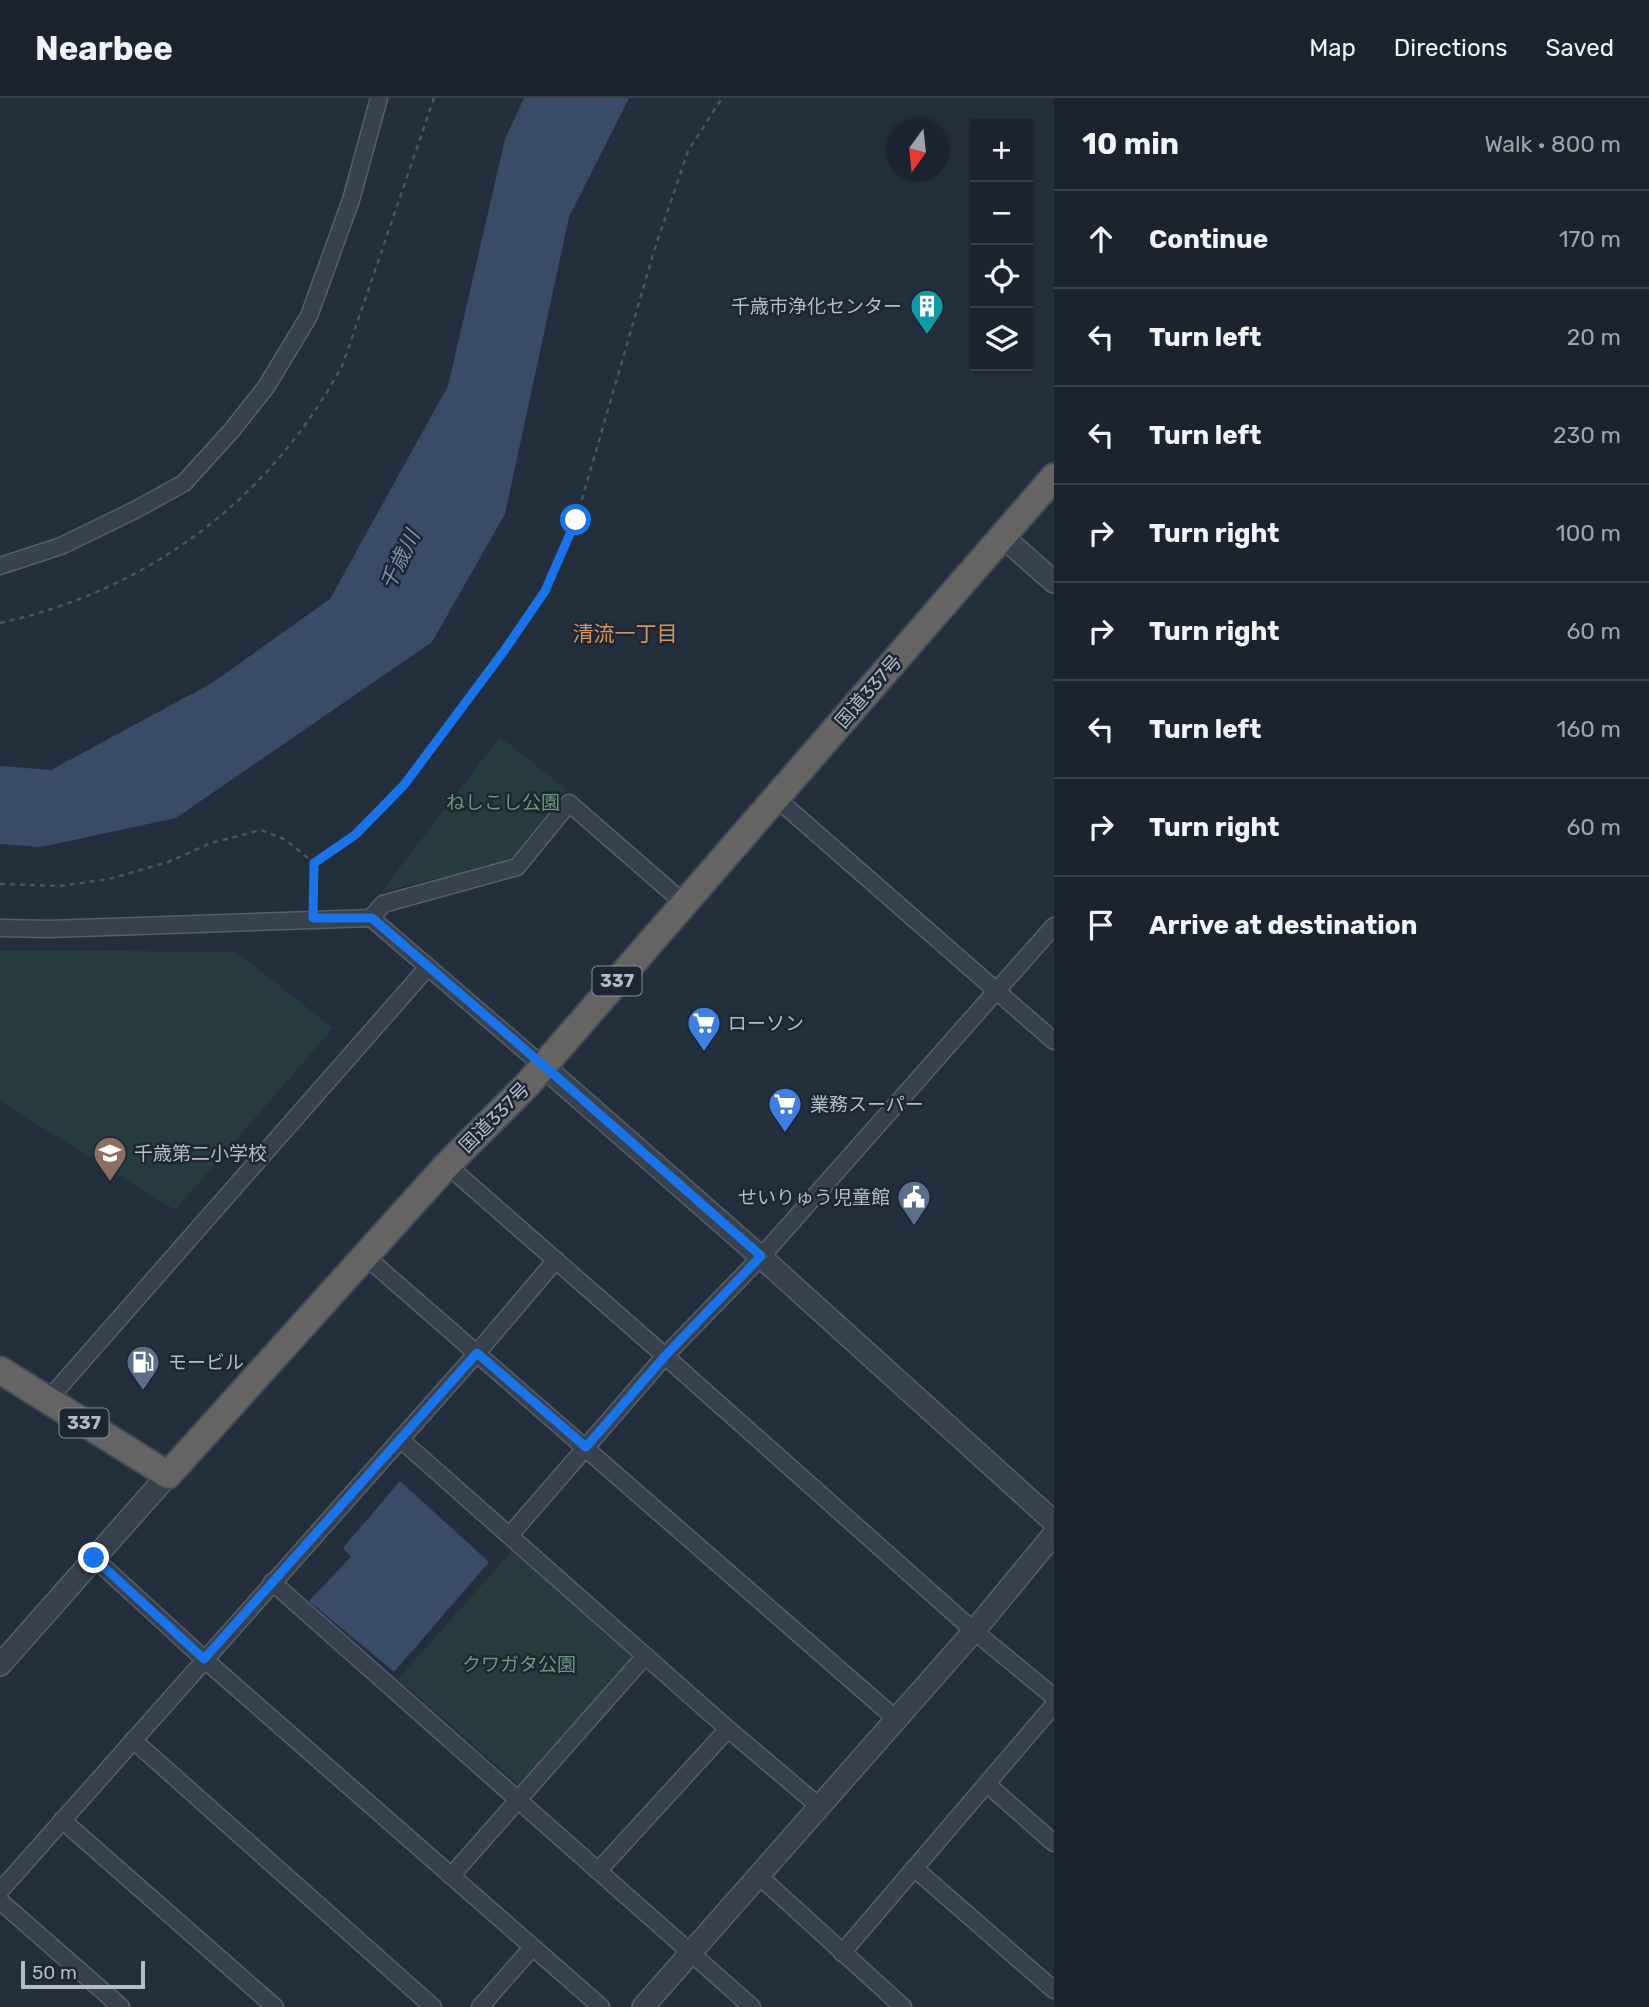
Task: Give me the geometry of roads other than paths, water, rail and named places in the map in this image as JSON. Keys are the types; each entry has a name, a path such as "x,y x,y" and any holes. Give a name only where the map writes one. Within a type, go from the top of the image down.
{"highway":[{"name":"国道337号","path":"168,1475 447,1166 543,1066 1054,477"},
{"name":"337","path":"0,1370 168,1475"}],"street":[{"path":"0,566 61,546 184,483 232,430 265,387 309,316 351,200 379,98"},
{"path":"1002,536 1054,582"},
{"path":"776,798 1054,1041"},
{"path":"372,918 383,904 517,867 569,803 684,903"},
{"path":"0,928 49,929 372,918 761,1256 1054,1522"},
{"path":"510,1535 665,1356 761,1256 1054,926"},
{"path":"47,1401 428,967"},
{"path":"447,1166 974,1631 1054,1697"},
{"path":"365,1256 896,1719"},
{"path":"0,1891 477,1353 555,1260"},
{"path":"400,1439 820,1807"},
{"path":"0,1665 168,1475"},
{"path":"643,2007 974,1631 1054,1534"},
{"path":"94,1558 204,1659 601,2007"},
{"path":"272,1582 752,2007"},
{"path":"451,1876 645,1656"},
{"path":"842,1953 1054,1705"},
{"path":"598,1871 728,1729"},
{"path":"133,1740 433,2007"},
{"path":"987,1784 1054,1843"},
{"path":"62,1820 275,2007"},
{"path":"915,1868 1054,1990"},
{"path":"759,1876 903,2007"},
{"path":"0,1901 121,2007"},
{"path":"480,2007 532,1948"}],"water":[{"name":"千歳川","path":"524,98 629,98 569,217 505,514 432,642 176,818 41,847 0,844 0,766 51,770 212,683 330,599 448,386 505,139"},
{"path":"400,1481 489,1562 394,1672 309,1601 351,1557 343,1548"}],"place":[{"name":"千歳市浄化センター","path":"927,336"},
{"name":"ローソン","path":"704,1053"},
{"name":"業務スーパー","path":"785,1134"},
{"name":"千歳第二小学校","path":"110,1183"},
{"name":"せいりゅう児童館","path":"914,1227"},
{"name":"モービル","path":"143,1392"}],"district":[{"name":"清流一丁目","path":"625,634"}],"park label":[{"name":"ねしこし公園","path":"503,802"},
{"name":"クワガタ公園","path":"519,1664"}]}
